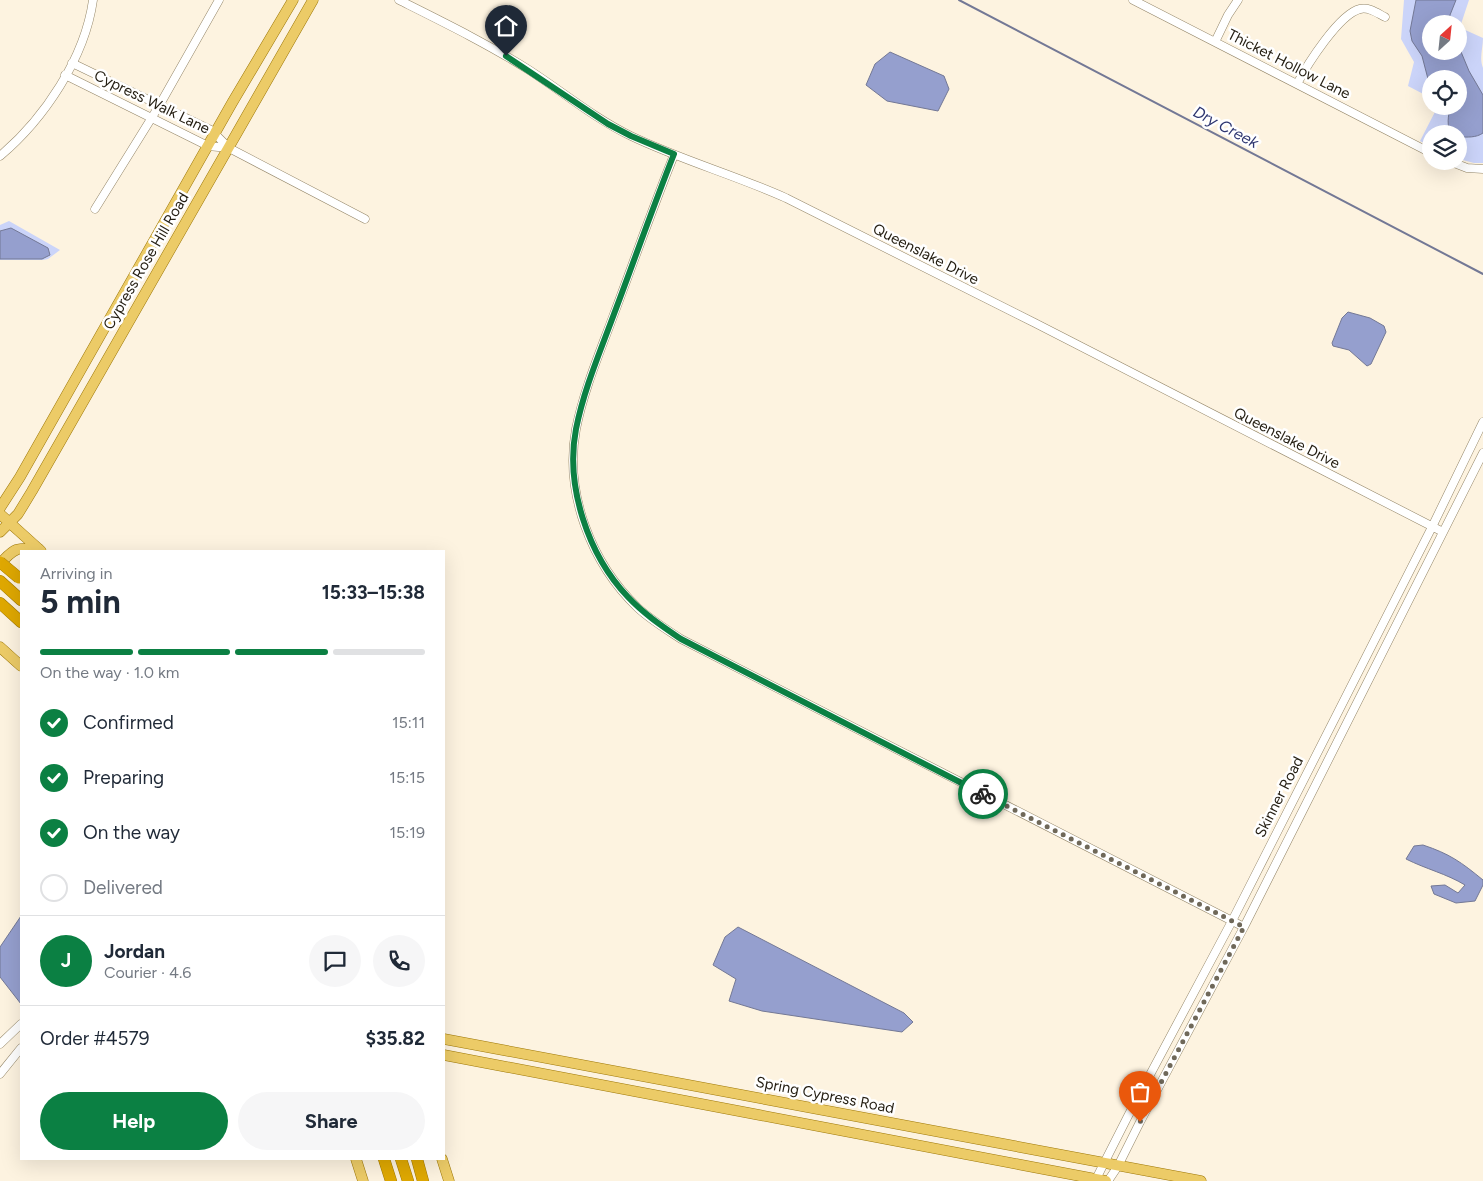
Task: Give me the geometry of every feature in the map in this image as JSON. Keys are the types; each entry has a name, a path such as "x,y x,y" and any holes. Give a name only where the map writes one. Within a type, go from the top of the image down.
{"highway":[{"path":"0,562 20,579"},
{"path":"4,585 20,599"},
{"path":"0,603 20,621"},
{"path":"384,1160 391,1181"},
{"path":"401,1160 408,1181"},
{"path":"417,1160 423,1181"}],"main road":[{"name":"Cypress Rose Hill Road","path":"0,508 20,477 215,133 293,0"},
{"name":"Cypress Rose Hill Road","path":"0,532 18,514 32,491 313,0"},
{"path":"146,256 162,264"},
{"path":"68,393 83,402"},
{"path":"0,514 40,550"},
{"path":"0,562 11,551 18,548 40,550"},
{"path":"0,647 20,665"},
{"name":"Spring Cypress Road","path":"445,1039 1200,1181"},
{"path":"445,1054 1101,1181"},
{"path":"617,1088 618,1072"},
{"path":"791,1121 793,1104"},
{"path":"922,1146 928,1130"},
{"path":"356,1160 363,1181"},
{"path":"442,1160 449,1181"}],"street":[{"path":"0,156 27,131 65,75 81,46 91,14 93,0"},
{"path":"95,209 159,106 219,0"},
{"name":"Queenslake Drive","path":"399,0 506,56 608,124 631,136 751,182 786,198 1036,323 1443,532"},
{"name":"Thicket Hollow Lane","path":"1133,0 1422,148"},
{"path":"1215,42 1228,15 1238,0"},
{"path":"1296,84 1309,61 1327,38 1352,12 1361,9 1371,9 1385,17"},
{"name":"Cypress Walk Lane","path":"72,63 215,133 229,148 366,219"},
{"name":"Cypress Walk Lane","path":"65,75 208,146 229,148"},
{"path":"674,154 596,361 576,429 574,468 578,502 587,531 611,575 626,596 645,614 681,639 1244,927"},
{"path":"1467,168 1483,169"},
{"name":"Skinner Road","path":"1101,1181 1104,1163 1232,921 1432,527 1483,422"},
{"name":"Skinner Road","path":"1101,1181 1118,1166 1244,927 1483,453"},
{"path":"1296,794 1308,800"},
{"path":"1180,1018 1192,1024"},
{"path":"0,1044 20,1025"},
{"path":"0,1074 20,1049"}],"shaded area":[{"path":"1404,0 1469,0 1464,15 1422,15 1422,60 1468,60 1468,31 1483,38 1481,57 1483,68 1483,163 1467,161 1467,125 1428,125 1433,115 1467,115 1467,70 1422,70 1422,93 1408,86 1414,62 1401,39"},
{"path":"1416,0 1456,0 1450,15 1422,15 1422,56 1412,41 1410,31"},
{"path":"890,52 944,76 949,89 938,111 887,101 866,85 875,64"},
{"path":"1423,60 1464,60 1483,95 1483,133 1467,137 1467,125 1449,125 1449,115 1467,115 1467,70 1426,70"},
{"path":"9,221 60,250 48,259 43,260 0,260 0,225"},
{"path":"11,228 48,248 50,255 42,259 0,259 0,231"},
{"path":"1348,312 1370,318 1384,326 1386,332 1371,364 1367,366 1349,350 1333,346 1332,343 1342,318"},
{"path":"1423,845 1455,859 1483,880 1483,885 1475,901 1456,903 1434,894 1431,886 1445,885 1458,893 1465,885 1406,859 1414,846"},
{"path":"20,917 20,1003 0,977 0,947"},
{"path":"738,927 904,1013 913,1022 902,1032 762,1011 729,1001 736,979 713,965 725,937"}],"waterway":[{"name":"Dry Creek","path":"959,0 1483,274"}],"way so far":[{"path":"983,794 1244,927 1140,1122"}],"route":[{"path":"506,56 608,124 674,154 596,361 576,429 574,484 578,502 587,531 611,575 626,596 645,614 681,639 983,794"}]}
